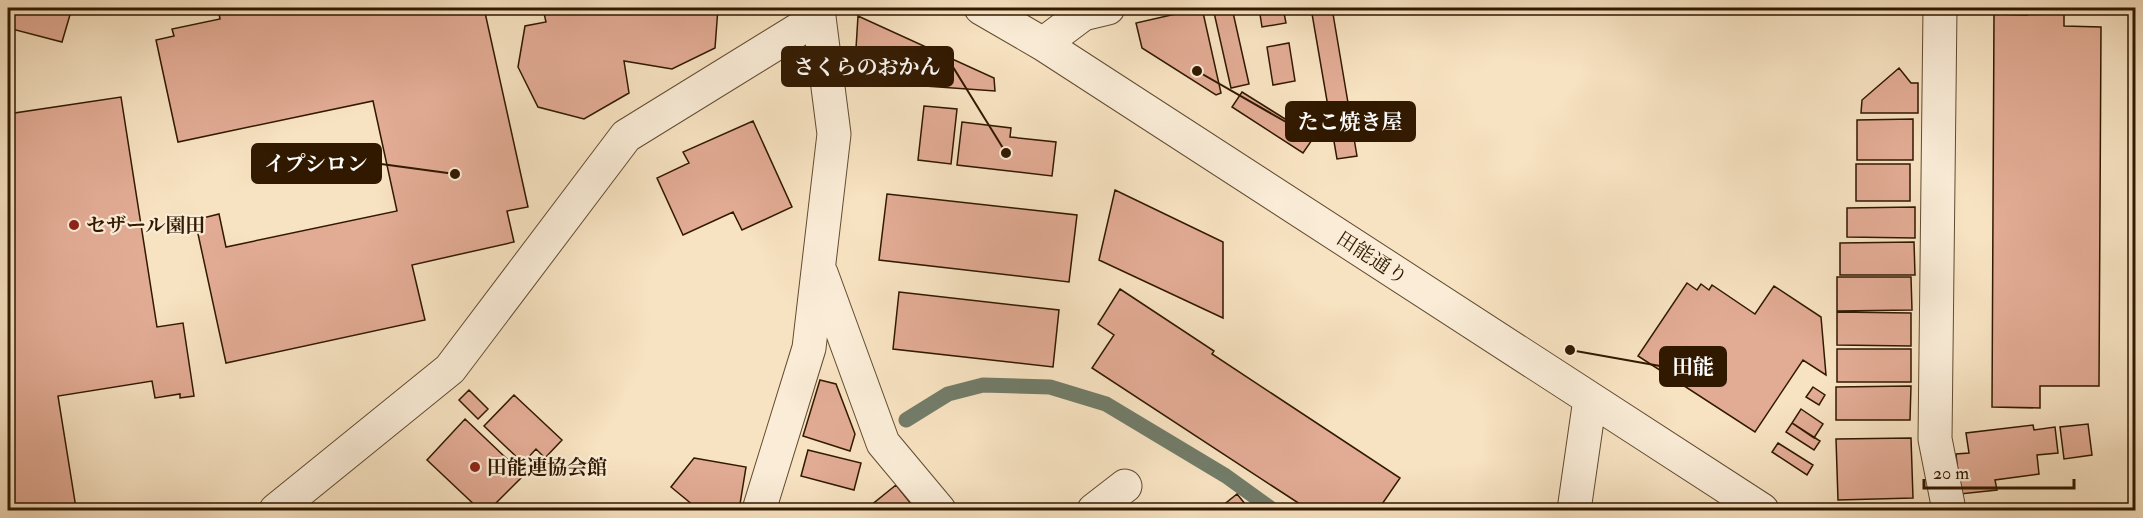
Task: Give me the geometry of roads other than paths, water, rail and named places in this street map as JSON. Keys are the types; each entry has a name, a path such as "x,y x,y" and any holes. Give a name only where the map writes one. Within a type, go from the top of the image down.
{"street":[{"name":"田能通り","path":"981,8 1043,44 1762,510"},
{"path":"1043,44 1083,14 1108,8"},
{"path":"1940,8 1935,439 1948,510"},
{"path":"276,510 450,369 626,136 820,12 834,134 809,348 759,510"},
{"path":"818,265 883,442 939,510"},
{"path":"1574,510 1590,399"},
{"path":"1094,510 1125,486"}],"waterway":[{"path":"906,420 948,394 983,385 1050,387 1106,404 1226,476 1273,510"}],"place":[{"name":"たこ焼き屋","path":"1197,71"},
{"name":"さくらのおかん","path":"1006,153"},
{"name":"イプシロン","path":"455,174"},
{"name":"セザール園田","path":"74,225"},
{"name":"田能","path":"1570,350"},
{"name":"田能連協会館","path":"475,467"}]}
